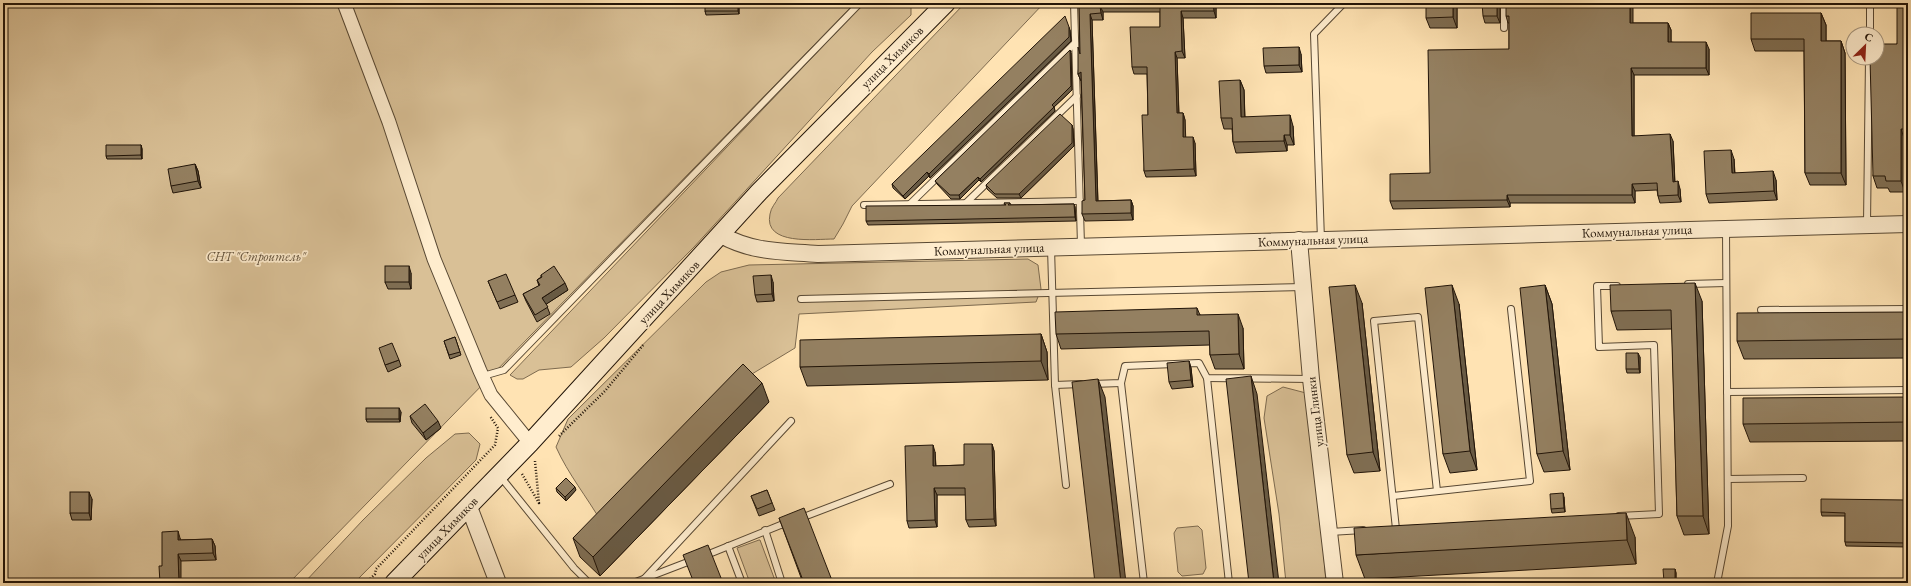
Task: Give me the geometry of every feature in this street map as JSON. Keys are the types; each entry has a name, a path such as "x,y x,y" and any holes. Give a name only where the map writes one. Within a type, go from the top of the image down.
{"main road":[{"name":"улица Химиков","path":"394,583 469,506 505,482 759,192 946,3"}],"street":[{"path":"344,3 389,122 434,259 491,395 535,449"},
{"name":"Коммунальная улица","path":"721,235 736,243 754,249 818,254 1908,224"},
{"name":"улица Глинки","path":"1299,240 1311,379 1336,583"},
{"path":"469,506 498,583"}],"lane":[{"path":"483,376 504,370 860,3"},
{"path":"1074,3 1081,247"},
{"path":"1321,240 1314,34 1344,3"},
{"path":"1504,3 1504,28"},
{"path":"1870,3 1870,26"},
{"path":"909,204 1075,43"},
{"path":"1867,224 1869,66"},
{"path":"966,204 1077,96"},
{"path":"864,205 1080,201"},
{"path":"1717,583 1728,526 1726,228"},
{"path":"1051,248 1055,385 1066,485"},
{"path":"1680,284 1726,283"},
{"path":"1612,517 1659,514 1654,346 1599,347 1597,286 1627,286"},
{"path":"801,299 1303,287"},
{"path":"1393,496 1530,481 1511,309"},
{"path":"1761,310 1908,309"},
{"path":"1396,529 1374,321 1418,317 1437,491"},
{"path":"1144,583 1121,383 1125,366 1199,363 1207,378 1229,583"},
{"path":"1207,378 1311,379"},
{"path":"1055,385 1121,383"},
{"path":"1727,392 1908,390"},
{"path":"644,579 791,421"},
{"path":"1728,479 1802,478"},
{"path":"505,482 574,568 589,583"},
{"path":"633,583 765,530 890,484"},
{"path":"1389,529 1404,528"},
{"path":"765,530 782,583"},
{"path":"1330,532 1367,530"},
{"path":"728,546 742,583"}],"path":[{"path":"556,439 605,391 644,344"},
{"path":"366,583 375,574 376,569 495,444 498,428 488,415"},
{"path":"505,482 522,473 539,503 535,449"},
{"path":"531,464 535,460"}],"green space":[{"name":"СНТ \"Строитель\"","path":"3,3 855,3 289,583 3,583"},
{"path":"864,3 911,3 911,15 872,52 694,247 604,338 571,367 539,370 523,379 517,379 510,375"},
{"path":"965,3 1044,3 852,206 834,239 804,240 782,236 775,231 770,224 770,214 771,209 778,198"},
{"path":"1028,259 1038,265 1041,289 1036,302 799,314 795,348 742,380 602,523 566,467 556,447 568,419 706,282 721,272 749,265"},
{"path":"1283,387 1306,393 1317,469 1326,583 1286,583 1279,514 1264,418 1267,396"},
{"path":"469,433 480,444 476,460 354,583 304,583 363,520 426,458 455,434"},
{"path":"1198,526 1202,530 1206,568 1203,574 1182,576 1178,572 1174,533 1177,528"},
{"path":"759,540 776,583 750,583 737,548"},
{"path":"1039,581 1044,583 957,583"}],"building":[{"path":"705,3 738,3 738,11 705,11"},
{"path":"1079,3 1213,3 1214,11 1181,11 1182,51 1175,52 1177,113 1183,113 1183,137 1193,137 1194,169 1144,171 1142,115 1148,115 1147,67 1132,67 1130,27 1160,27 1160,5 1100,6 1101,13 1090,14 1096,201 1131,200 1131,213 1082,214 1082,201 1085,200 1081,72 1078,74 1078,47 1080,54"},
{"path":"1426,3 1453,3 1453,17 1426,18"},
{"path":"1482,3 1497,3 1497,16 1483,16"},
{"path":"1506,3 1630,3 1630,23 1668,23 1668,42 1706,42 1706,68 1631,68 1632,136 1670,134 1673,182 1678,181 1678,195 1658,196 1657,183 1632,184 1632,195 1507,195 1507,200 1390,201 1390,174 1430,173 1428,50 1509,49 1509,16 1506,16"},
{"path":"1897,3 1908,3 1908,129 1901,129 1901,181 1886,181 1885,176 1873,176 1870,66 1885,66 1885,44 1897,44"},
{"path":"1751,13 1821,13 1821,41 1841,41 1841,173 1805,173 1804,39 1751,39"},
{"path":"1065,16 1069,27 1069,37 929,174 927,172 903,196 892,184"},
{"path":"1299,47 1299,65 1264,66 1263,48"},
{"path":"1070,50 1071,86 1052,105 1054,107 980,179 978,177 959,195 950,195 935,181"},
{"path":"1240,80 1241,117 1290,115 1290,135 1284,135 1284,141 1233,142 1232,118 1221,118 1219,81"},
{"path":"1060,114 1072,125 1072,143 1019,194 995,194 986,185"},
{"path":"106,145 141,145 141,155 106,156"},
{"path":"1731,150 1732,173 1773,171 1774,191 1706,194 1704,151"},
{"path":"195,164 198,181 171,186 168,169"},
{"path":"1004,203 1010,203 1008,205 1074,204 1075,217 866,221 866,206 1006,205"},
{"path":"385,266 409,266 409,282 385,282"},
{"path":"554,266 565,283 542,298 548,307 535,315 523,294 540,285 537,280 542,277 541,275"},
{"path":"506,274 515,295 497,302 488,281"},
{"path":"771,275 772,294 755,295 753,276"},
{"path":"1695,283 1703,516 1677,516 1671,310 1611,311 1610,285"},
{"path":"1355,285 1373,452 1347,455 1329,287"},
{"path":"1452,285 1470,451 1443,454 1425,288"},
{"path":"1545,285 1563,451 1537,454 1520,288"},
{"path":"1197,308 1197,315 1238,314 1239,354 1210,355 1209,331 1056,334 1055,312"},
{"path":"1908,312 1908,339 1737,341 1737,313"},
{"path":"1041,334 1041,361 800,367 800,340"},
{"path":"455,337 460,352 449,355 444,341"},
{"path":"392,343 399,360 385,365 379,348"},
{"path":"1626,353 1638,353 1639,369 1626,369"},
{"path":"1189,361 1191,380 1169,382 1167,363"},
{"path":"743,364 762,383 593,557 573,538"},
{"path":"1251,376 1274,583 1249,583 1226,379"},
{"path":"1098,379 1121,583 1095,583 1072,382"},
{"path":"1908,397 1908,422 1743,424 1743,398"},
{"path":"425,404 438,421 423,433 410,416"},
{"path":"366,408 399,408 399,419 366,419"},
{"path":"964,444 992,444 994,519 966,520 965,488 934,488 935,520 907,521 905,446 933,445 933,466 964,465"},
{"path":"566,478 575,487 565,497 556,488"},
{"path":"767,490 772,503 757,509 751,496"},
{"path":"70,492 89,492 89,513 70,513"},
{"path":"1563,493 1564,508 1551,509 1550,494"},
{"path":"1821,499 1908,500 1908,543 1845,542 1845,513 1821,512"},
{"path":"804,508 833,583 804,583 779,518"},
{"path":"1626,513 1627,540 1356,555 1354,528"},
{"path":"178,531 178,540 212,539 213,553 178,554 179,583 160,583 159,566 162,566 162,532"},
{"path":"708,545 723,583 694,583 683,555"},
{"path":"1663,569 1675,569 1675,582 1664,582"}]}
